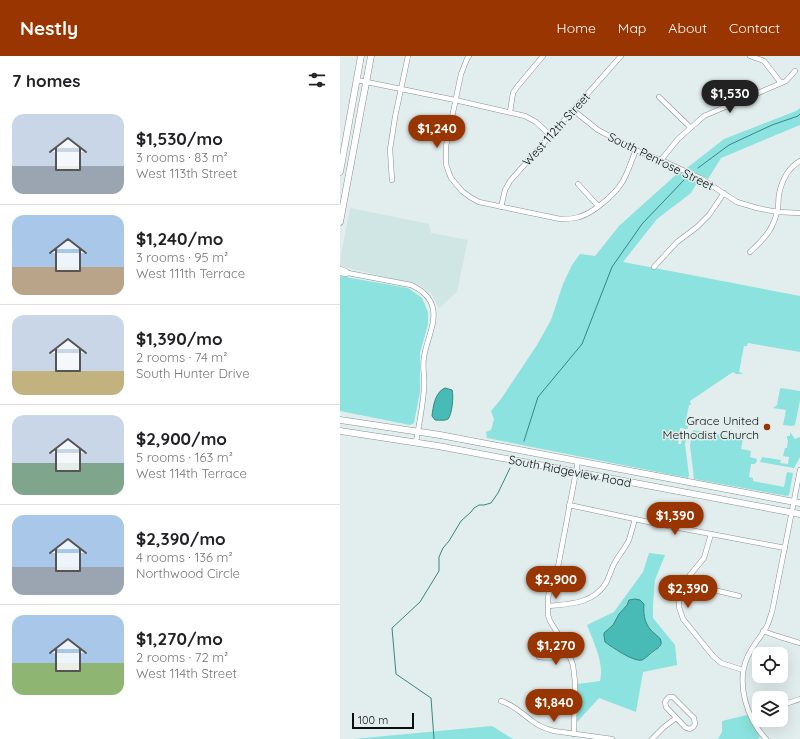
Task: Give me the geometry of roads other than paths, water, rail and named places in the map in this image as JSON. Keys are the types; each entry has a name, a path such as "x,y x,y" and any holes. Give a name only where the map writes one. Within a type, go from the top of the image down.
{"main road":[{"path":"340,172 361,56"},
{"path":"340,222 371,56"},
{"name":"South Ridgeview Road","path":"340,420 418,432 578,461 797,503"},
{"name":"South Ridgeview Road","path":"340,431 416,442 800,514"}],"street":[{"path":"392,180 390,149 408,56"},
{"path":"469,56 464,66 455,100 445,151 446,164 449,173 458,188 470,197 485,204 560,218 570,219 580,217 587,214 613,194 621,183 636,150"},
{"path":"510,112 513,93 516,87 543,56"},
{"name":"West 112th Street","path":"501,207 505,190 510,181 621,56"},
{"path":"750,56 764,62 781,83"},
{"path":"661,160 678,139 704,116 786,81 795,71"},
{"path":"357,80 525,116 536,122 550,135"},
{"path":"659,97 690,127"},
{"name":"South Penrose Street","path":"573,110 598,130 636,150 700,178 737,202 777,212 800,213"},
{"path":"750,252 764,239 771,228 777,212 782,182 787,172 800,161"},
{"path":"578,184 598,206"},
{"path":"654,267 677,242 697,227 709,214 724,193"},
{"path":"340,269 348,273"},
{"path":"340,273 348,273 417,287 425,294 431,304 433,309 433,322 424,359 424,390 416,442"},
{"path":"574,734 575,682 573,665 564,642 548,615 548,597 558,567 578,461"},
{"path":"752,717 744,697 742,680 743,670 747,658 766,626 772,612 792,512 797,503 800,470"},
{"path":"570,505 785,548"},
{"path":"548,606 575,603 586,600 602,589 614,564 629,539 635,519"},
{"path":"711,534 704,558 685,583 680,596 679,607 683,619 713,656 721,663 743,670"},
{"path":"685,583 739,596"},
{"path":"763,631 800,643"},
{"path":"539,657 553,658 563,656 568,653"},
{"path":"669,697 675,699 694,718 695,724 691,729 687,729 676,718 665,705 666,700 669,697"},
{"path":"788,703 800,699"},
{"path":"501,701 513,706 532,721 547,729 612,739"},
{"path":"652,739 676,718"},
{"path":"758,727 766,739"}],"waterway":[{"path":"698,168 729,145 800,114"},
{"path":"524,441 538,397 582,344 612,267 642,224 684,180"},
{"path":"434,739 431,698 396,674 392,628 420,602 439,571 439,557 443,548 461,521 474,508 479,505 491,503 498,493 510,468"}],"place":[{"name":"Grace United Methodist Church","path":"767,427"}]}
